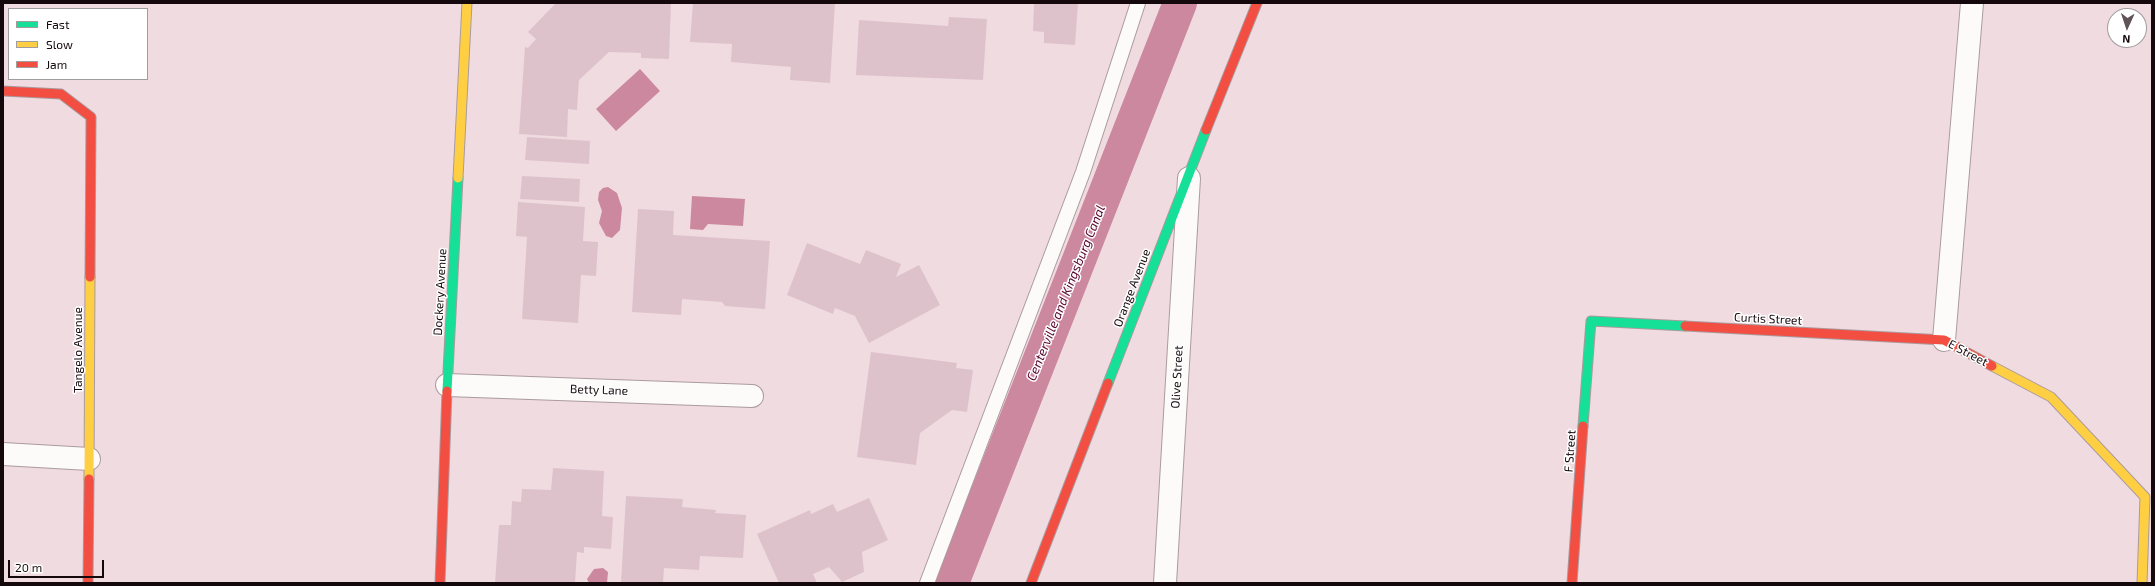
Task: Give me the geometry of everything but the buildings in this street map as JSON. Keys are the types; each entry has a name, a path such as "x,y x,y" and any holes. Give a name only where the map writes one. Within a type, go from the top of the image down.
{"street":[{"name":"Dockery Avenue","path":"440,583 447,385 467,3"},
{"name":"Orange Avenue","path":"1031,583 1190,171 1257,3"},
{"name":"E Street","path":"1972,3 1944,340 2051,397 2145,497 2142,583"},
{"name":"Tangelo Avenue","path":"3,91 62,94 91,117 88,583"},
{"name":"Olive Street","path":"1165,583 1190,171"},
{"name":"Curtis Street","path":"1591,321 1944,340"},
{"name":"F Street","path":"1572,583 1591,321"},
{"name":"Betty Lane","path":"447,385 752,396"},
{"path":"3,454 89,459"}],"lane":[{"path":"927,583 1083,172 1138,3"}],"shaded area":[{"path":"640,69 660,91 616,131 596,109"},
{"path":"608,187 617,193 622,208 620,230 612,238 606,236 599,223 602,211 598,200 599,192 603,188"},
{"path":"692,196 745,199 743,226 708,224 703,230 690,229"},
{"path":"603,568 608,572 607,583 589,583 587,579 594,569"}],"waterway":[{"name":"Centerville and Kingsburg Canal","path":"952,583 1180,3"}],"traffic: fast":[{"path":"1108,383 1206,130"},
{"path":"447,391 458,178"},
{"path":"1583,426 1591,321 1685,326"}],"traffic: slow":[{"path":"458,178 467,3"},
{"path":"89,479 90,277"},
{"path":"1992,366 2051,397 2145,497 2142,583"}],"traffic: jam":[{"path":"1206,130 1257,3"},
{"path":"3,91 61,94 91,117 90,277"},
{"path":"1685,326 1944,340 1992,366"},
{"path":"1031,583 1108,383"},
{"path":"440,583 447,391"},
{"path":"1572,583 1583,426"},
{"path":"88,583 89,479"}]}
